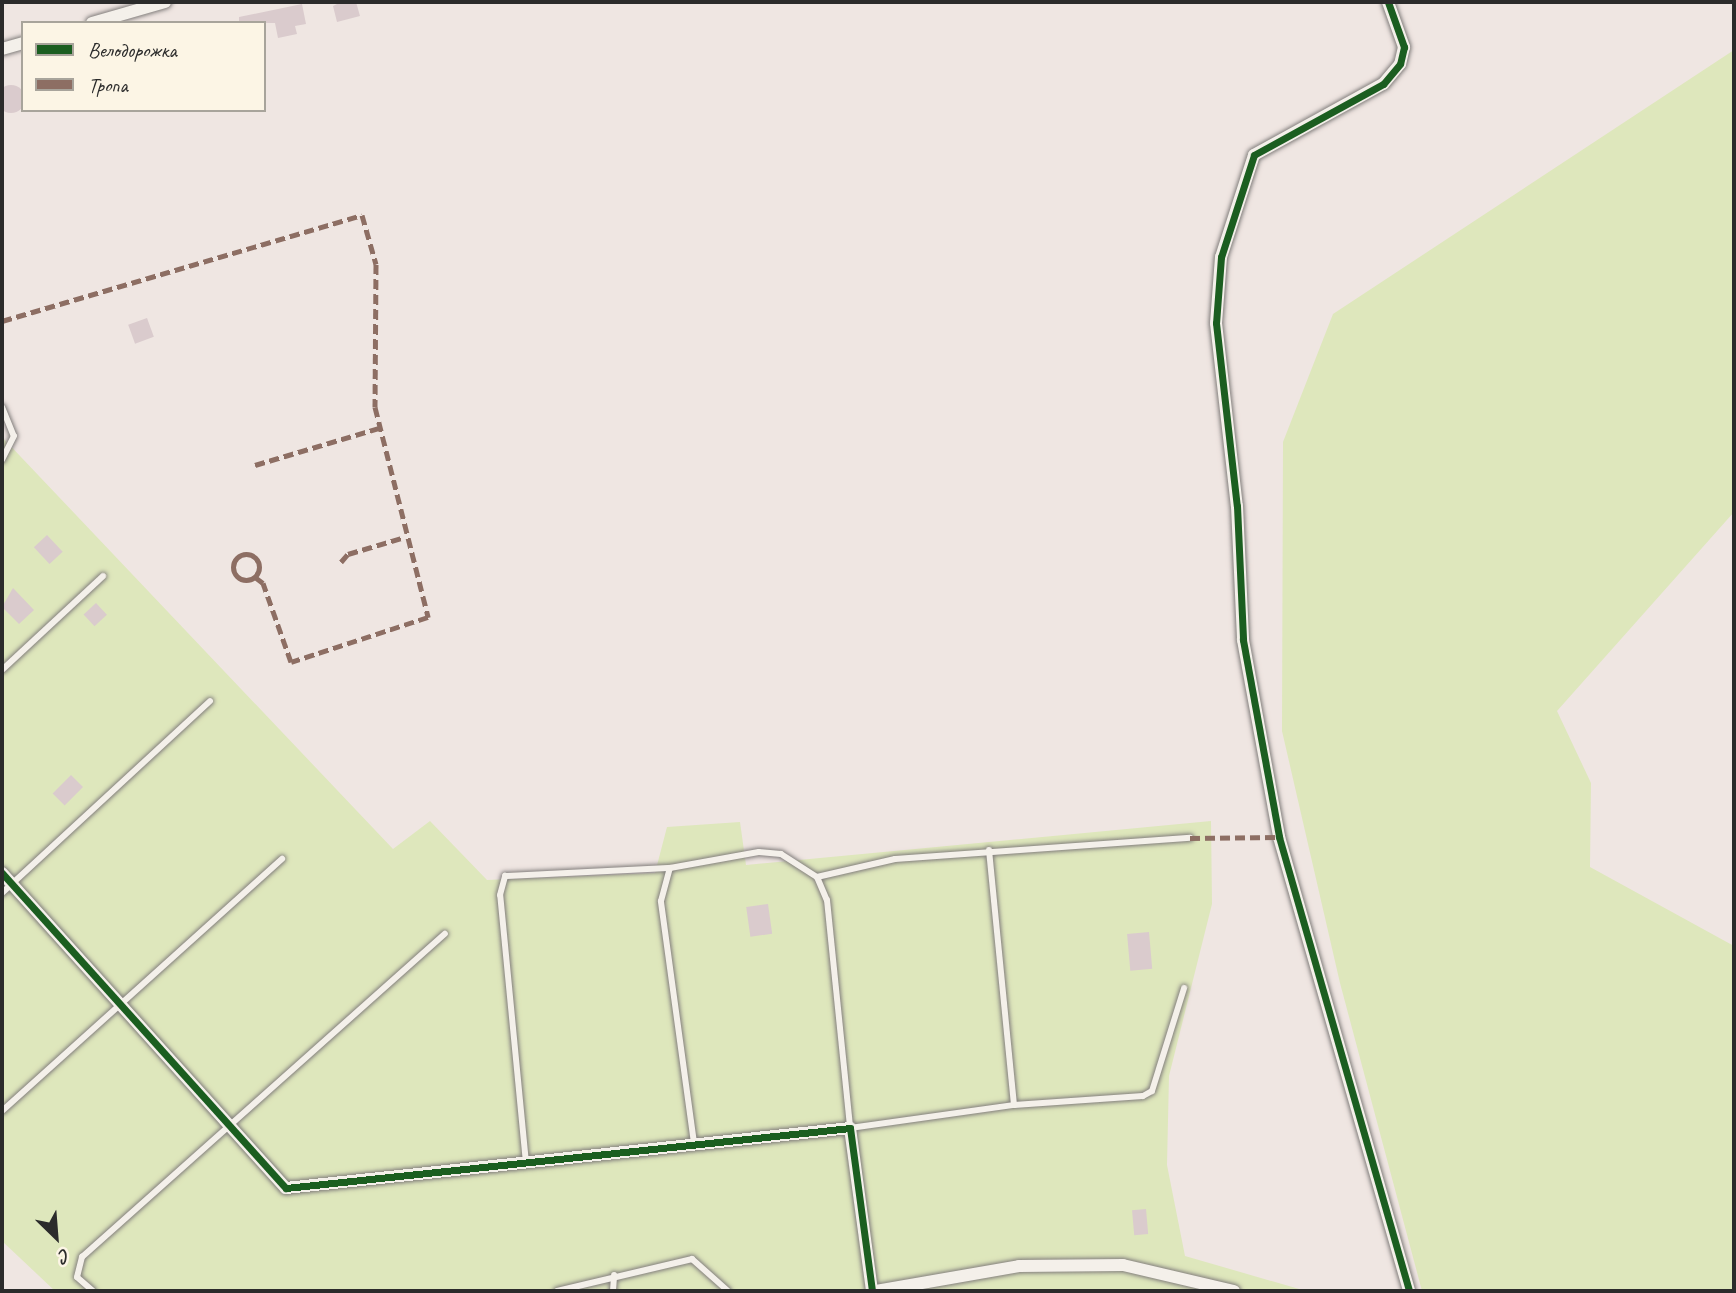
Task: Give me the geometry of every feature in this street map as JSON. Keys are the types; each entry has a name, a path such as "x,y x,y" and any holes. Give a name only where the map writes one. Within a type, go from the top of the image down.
{"street":[{"path":"99,21 166,2"},
{"path":"1388,2 1404,47 1400,64 1383,84 1272,140 1254,155 1222,257 1216,323 1237,506 1243,640 1279,837 1409,1291"},
{"path":"2,49 21,44"},
{"path":"2,873 286,1188 850,1128 874,1291 1020,1266 1123,1265 1234,1291"}],"lane":[{"path":"2,407 14,436 2,460"},
{"path":"2,670 103,576"},
{"path":"2,893 210,701"},
{"path":"817,877 895,859 989,850 1190,838"},
{"path":"989,850 1014,1105"},
{"path":"526,1163 500,895 505,876 670,868 759,852 781,854 817,877 829,913 850,1128 1014,1105 1152,1091 1184,988"},
{"path":"2,1111 282,859"},
{"path":"670,868 661,901 694,1143"},
{"path":"93,1291 77,1277 82,1257 445,934"},
{"path":"557,1291 614,1275 692,1259 728,1291"},
{"path":"613,1291 614,1275"}],"green space":[{"path":"1734,50 1734,512 1557,711 1591,783 1590,867 1734,946 1734,1291 1422,1291 1340,983 1282,731 1283,442 1333,314"},
{"path":"2,437 393,849 430,821 487,880 655,873 667,827 740,822 746,865 1211,821 1212,904 1169,1076 1167,1165 1185,1256 1306,1291 55,1291 2,1241"}],"building":[{"path":"341,2 356,2 360,16 337,22 333,6"},
{"path":"302,4 306,24 295,26 297,34 278,38 275,23 239,21 239,17"},
{"path":"6,86 21,89 21,109 6,112 -1,106 -1,92"},
{"path":"147,318 154,337 135,344 128,325"},
{"path":"47,535 63,552 50,564 34,547"},
{"path":"13,588 34,610 19,624 2,607"},
{"path":"96,603 107,615 94,626 84,615"},
{"path":"71,775 83,787 65,805 53,793"},
{"path":"768,904 772,934 750,937 746,907"},
{"path":"1149,932 1152,969 1130,971 1127,934"},
{"path":"1146,1209 1148,1234 1134,1235 1132,1210"}],"marked path":[{"path":"2,321 362,215 376,264 375,407 428,617 291,662 263,583 255,577"},
{"path":"255,465 379,428"},
{"path":"341,562 348,554 405,537"},
{"path":"246,554 255,558 259,567 255,576 246,580 237,576 233,567 237,558 246,554"},
{"path":"1190,838 1279,837"}],"cycle path":[{"path":"1388,2 1404,47 1400,64 1383,84 1254,155 1221,257 1216,323 1237,506 1243,640 1279,837 1409,1291"},
{"path":"2,873 286,1188 850,1128 872,1291"}]}
